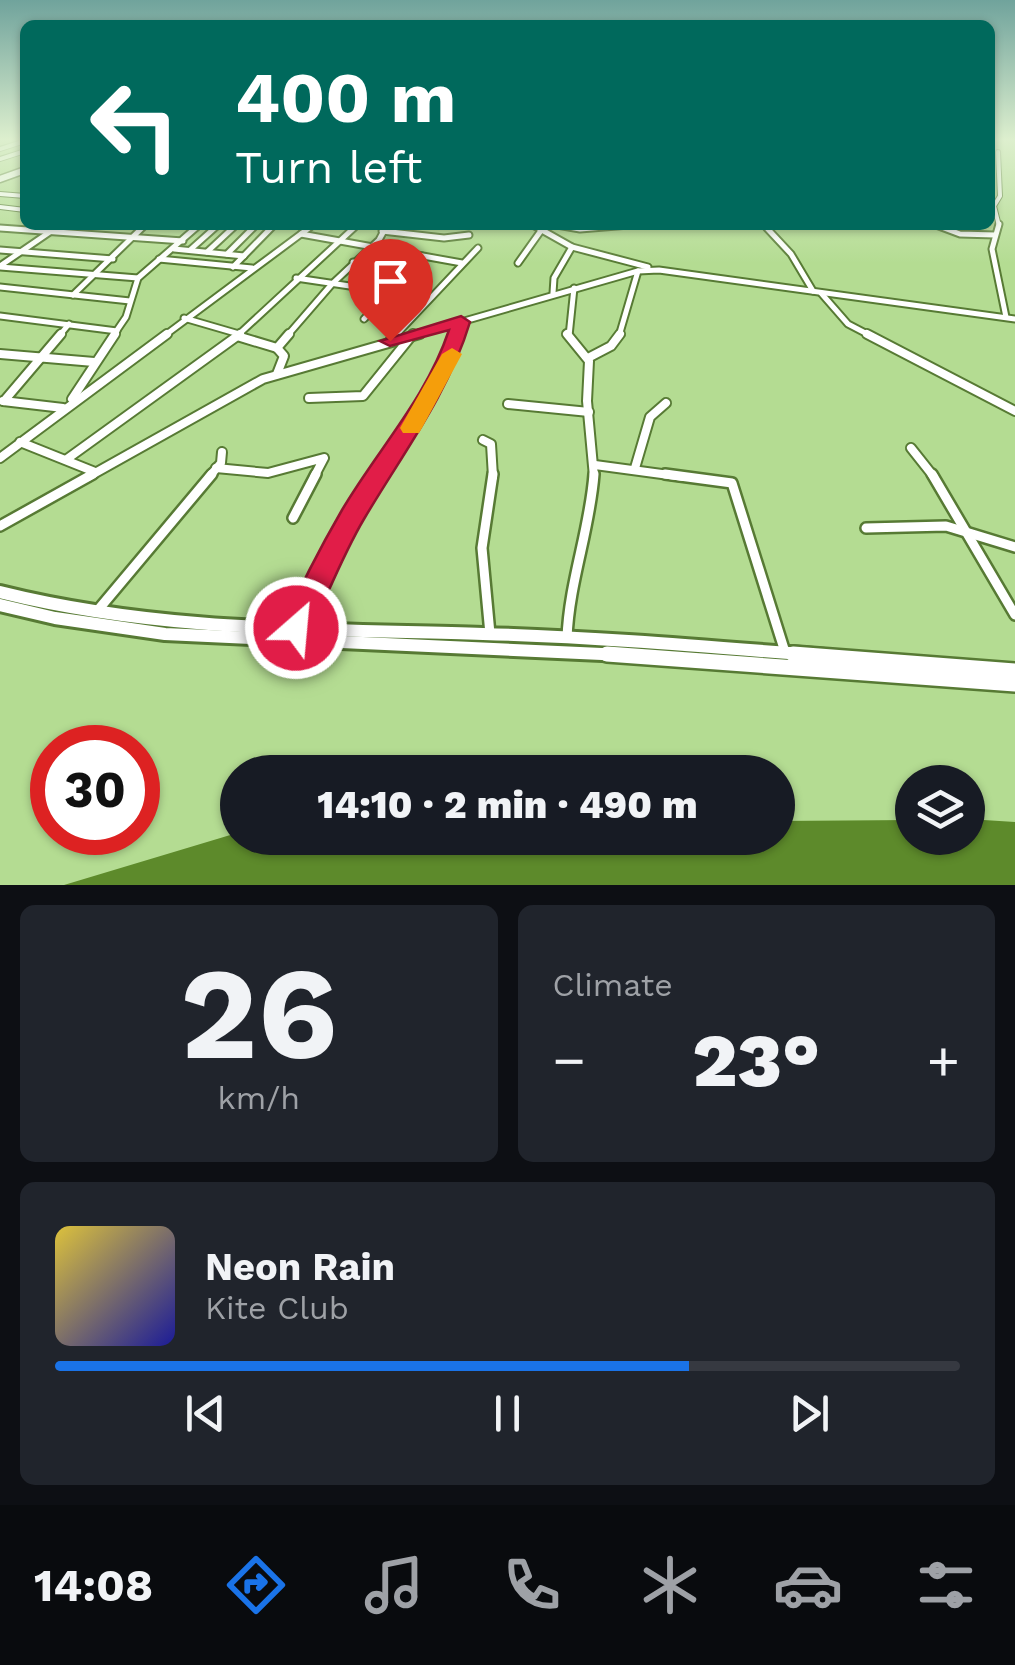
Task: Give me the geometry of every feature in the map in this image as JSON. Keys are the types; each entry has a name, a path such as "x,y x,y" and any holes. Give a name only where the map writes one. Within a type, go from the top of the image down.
{"main road":[{"path":"0,592 89,621 198,628 490,634 567,645 1015,684"},
{"path":"0,605 184,638 567,645 1015,671"}],"street":[{"path":"995,204 1000,196 999,180"},
{"path":"995,210 999,225 995,235 996,275 1006,317"},
{"path":"26,230 183,241"},
{"path":"0,266 54,230"},
{"path":"72,295 139,230"},
{"path":"67,406 116,330 138,278 194,230"},
{"path":"190,250 212,230"},
{"path":"207,252 231,230"},
{"path":"227,254 251,230"},
{"path":"233,267 269,230"},
{"path":"0,458 306,230"},
{"path":"68,459 175,376 238,336 296,278 353,230"},
{"path":"277,348 332,284 380,240 383,230"},
{"path":"395,230 437,238 469,235"},
{"path":"769,230 817,292 848,324 1015,411"},
{"path":"949,230 995,235"},
{"path":"518,263 540,232 572,247 652,269 1015,318"},
{"path":"301,234 462,264"},
{"path":"553,294 554,278 572,247"},
{"path":"173,248 244,256"},
{"path":"390,341 478,248"},
{"path":"0,250 112,258"},
{"path":"36,270 58,254"},
{"path":"364,319 422,256"},
{"path":"159,259 252,268"},
{"path":"353,262 407,272"},
{"path":"0,266 138,278"},
{"path":"0,526 276,375 652,269"},
{"path":"588,358 607,350 630,316 638,271"},
{"path":"296,278 390,292"},
{"path":"0,287 130,302"},
{"path":"567,645 568,609 588,539 595,464 588,358 566,333 574,288"},
{"path":"0,316 116,330"},
{"path":"184,318 277,348 284,356 276,375"},
{"path":"296,628 352,516 419,415 449,360 461,322"},
{"path":"2,401 44,358 69,324"},
{"path":"309,398 363,396 402,353 413,334"},
{"path":"0,354 94,362"},
{"path":"2,401 67,406"},
{"path":"635,468 650,416 666,403"},
{"path":"508,404 589,412"},
{"path":"483,440 491,444 495,463 482,548 490,634"},
{"path":"20,442 95,472"},
{"path":"911,448 971,531 985,570 1015,615"},
{"path":"89,621 216,468 222,452"},
{"path":"216,468 268,473 324,458 293,518"},
{"path":"595,464 732,483 786,655"},
{"path":"866,528 946,526 1015,547"}],"shaded area":[{"path":"895,820 895,855 985,855 985,820 1015,822 1015,885 64,885 220,838 220,855 795,855 795,821"}],"slow traffic":[{"path":"411,428 452,354"}],"route":[{"path":"296,628 352,516 419,415 449,360 461,322 390,341"}]}
